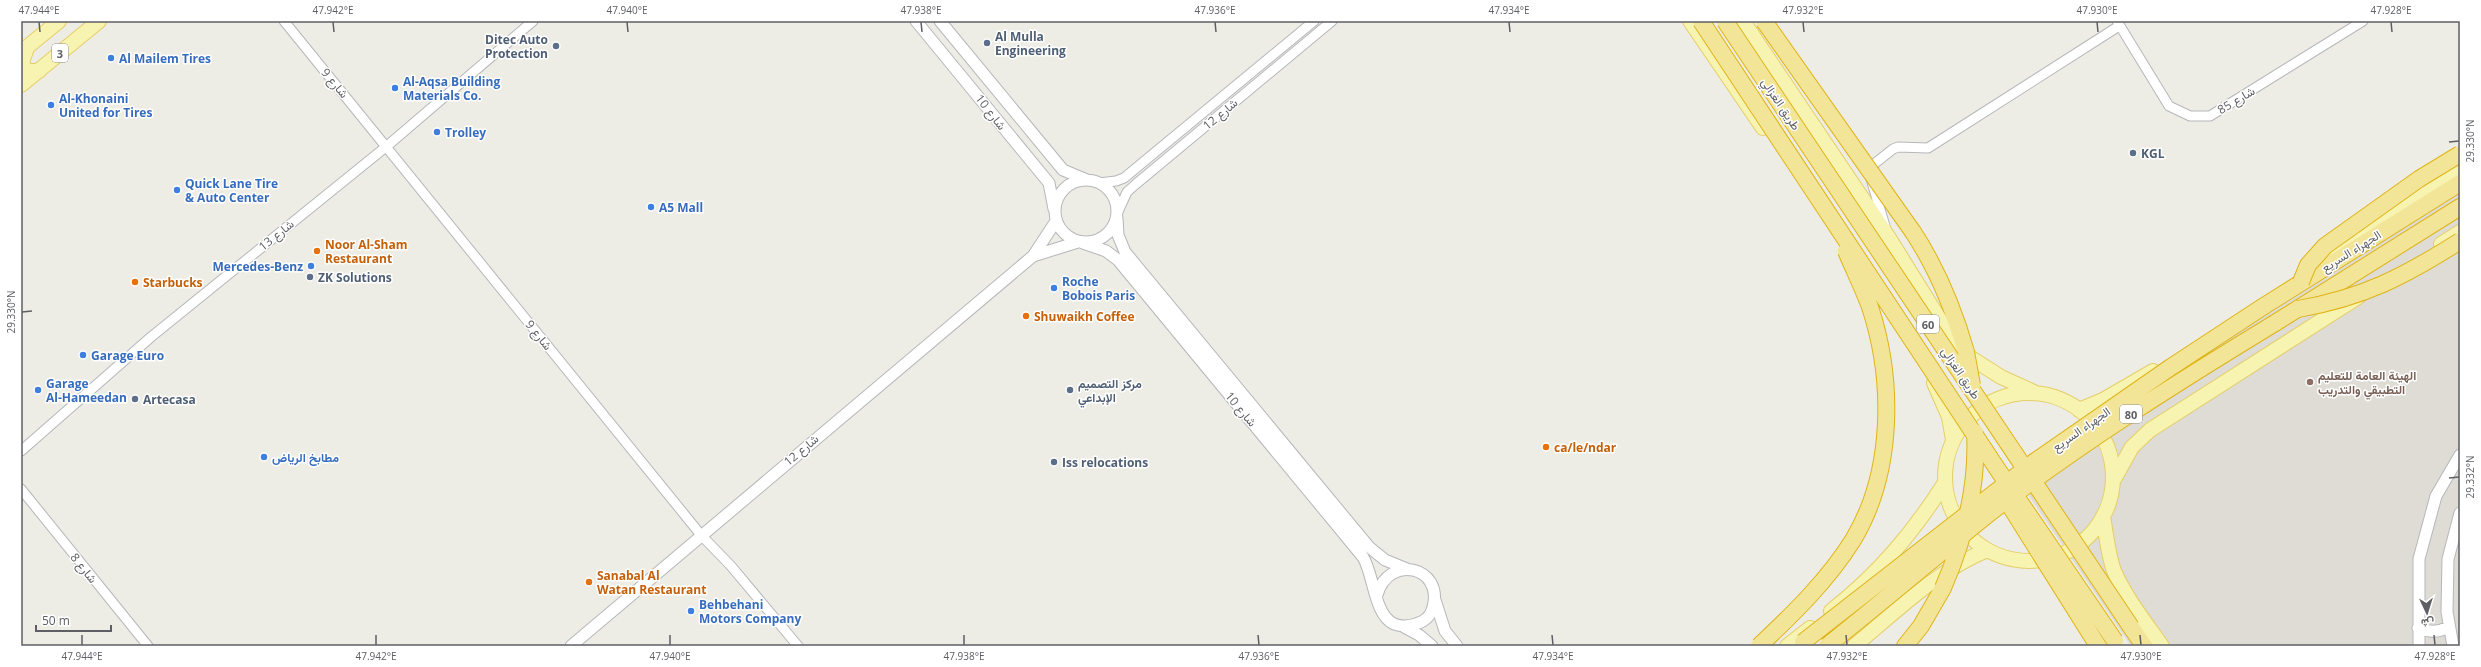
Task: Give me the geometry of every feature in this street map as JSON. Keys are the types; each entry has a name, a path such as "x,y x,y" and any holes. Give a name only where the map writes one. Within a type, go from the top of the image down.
{"highway":[{"name":"طريق الغزالي","path":"1701,21 1833,218 1980,442 2119,646"},
{"name":"طريق الغزالي","path":"1725,21 2144,646"},
{"path":"1764,21 1924,249 1942,283 1957,320 1966,352 1973,390 1976,437 1967,516 1957,553 1943,588 1921,626 1904,646"},
{"path":"2301,282 2308,266 2325,246 2419,179 2460,154"},
{"name":"الجهراء السريع","path":"1799,646 2034,462 2171,367 2301,282 2460,183"},
{"name":"الجهراء السريع","path":"1827,646 1992,512 2038,478 2143,406 2460,207"},
{"path":"1759,646 1808,598 1837,564 1854,538 1876,485 1882,456 1886,394 1881,350 1870,308 1833,218"},
{"path":"2298,309 2338,301 2376,288 2413,270 2460,241"},
{"path":"1980,442 1993,479 2098,646"}],"main road":[{"name":"3","path":"24,50 59,21"},
{"name":"3","path":"21,86 99,21"},
{"path":"1690,21 1936,385 1948,417 1953,440"},
{"name":"طريق الغزالي","path":"1743,21 1889,238 1955,344 1971,358 2001,378 2037,394"},
{"path":"24,50 22,62 23,67 27,71 38,71"},
{"name":"الجهراء السريع","path":"2079,410 2103,400 2165,363 2460,168"},
{"path":"2113,482 2107,447 2096,426 2079,410 2059,399 2037,394 2012,395 1988,404 1968,419 1953,440 1946,461 1944,484 1953,515 1973,541 1987,550 2015,560 2030,561 2048,559 2065,553 2086,539 2103,516 2109,503 2113,482 2132,447 2150,430 2460,232"},
{"path":"1787,646 1836,607 1889,559 1921,520 1944,484"},
{"path":"2103,516 2114,571 2134,606 2162,646"},
{"path":"1854,646 1942,573 1965,559 1987,550"},
{"path":"2030,561 2059,584 2078,604 2106,646"}],"street":[{"name":"شارع 9","path":"284,21 701,534 731,566 798,646"},
{"name":"شارع 13","path":"21,451 151,337 387,146 533,21"},
{"name":"شارع 10","path":"916,21 1049,183 1054,209"},
{"name":"شارع 10","path":"940,21 1063,170 1088,180"},
{"name":"شارع 12","path":"1100,183 1116,181 1124,178 1314,21"},
{"name":"شارع 12","path":"1117,216 1127,192 1332,21"},
{"name":"شارع 85","path":"2118,23 2169,106 2190,116 2210,116 2363,21"},
{"path":"1889,238 1871,179 1871,169 1879,158 1892,149 1903,146 1928,148 2118,23"},
{"path":"1078,180 1088,180 1100,183 1113,195 1117,216 1113,226 1101,239 1080,242 1068,237 1060,230 1056,221 1054,209 1061,191 1078,180"},
{"name":"شارع 10","path":"1117,216 1118,235 1125,252 1213,368 1363,557 1369,567 1377,595"},
{"name":"شارع 12","path":"571,646 701,534 1033,256 1056,221"},
{"name":"شارع 10","path":"1080,242 1106,251 1118,260 1369,546 1385,560 1408,569"},
{"name":"شارع 12","path":"1033,256 1080,242"},
{"path":"2419,646 2418,559 2436,496 2460,455"},
{"name":"شارع 8","path":"21,489 148,646"},
{"path":"2453,646 2448,627 2448,559 2460,512"},
{"path":"1432,646 1419,635 1390,622 1378,607 1377,595 1380,585 1387,576 1397,570 1408,569 1419,572 1427,577 1432,585 1445,631 1457,646"},
{"path":"1404,627 1415,625 1425,620 1432,611 1435,599"},
{"path":"2418,628 2429,632 2441,631 2448,627"}],"shaded area":[{"name":"الهيئة العامة للتعليم التطبيقي والتدريب","path":"2460,183 2460,646 2131,646 2020,483 2301,281"}],"place":[{"name":"Al Mulla Engineering","path":"987,43"},
{"name":"Ditec Auto Protection","path":"556,46"},
{"name":"Al Mailem Tires","path":"111,58"},
{"name":"Al-Aqsa Building Materials Co.","path":"395,88"},
{"name":"Al-Khonaini United for Tires","path":"51,105"},
{"name":"Trolley","path":"437,132"},
{"name":"KGL","path":"2133,153"},
{"name":"Quick Lane Tire & Auto Center","path":"177,190"},
{"name":"A5 Mall","path":"651,207"},
{"name":"Noor Al-Sham Restaurant","path":"317,251"},
{"name":"Mercedes-Benz","path":"311,266"},
{"name":"ZK Solutions","path":"310,277"},
{"name":"Starbucks","path":"135,282"},
{"name":"Roche Bobois Paris","path":"1054,288"},
{"name":"Shuwaikh Coffee","path":"1026,316"},
{"name":"Garage Euro","path":"83,355"},
{"name":"الهيئة العامة للتعليم التطبيقي والتدريب","path":"2310,382"},
{"name":"Garage Al-Hameedan","path":"38,390"},
{"name":"مركز التصميم الإبداعي","path":"1070,390"},
{"name":"Artecasa","path":"135,399"},
{"name":"ca/le/ndar","path":"1546,447"},
{"name":"مطابخ الرياض","path":"264,457"},
{"name":"Iss relocations","path":"1054,462"},
{"name":"Sanabal Al Watan Restaurant","path":"589,582"},
{"name":"Behbehani Motors Company","path":"691,611"}]}
